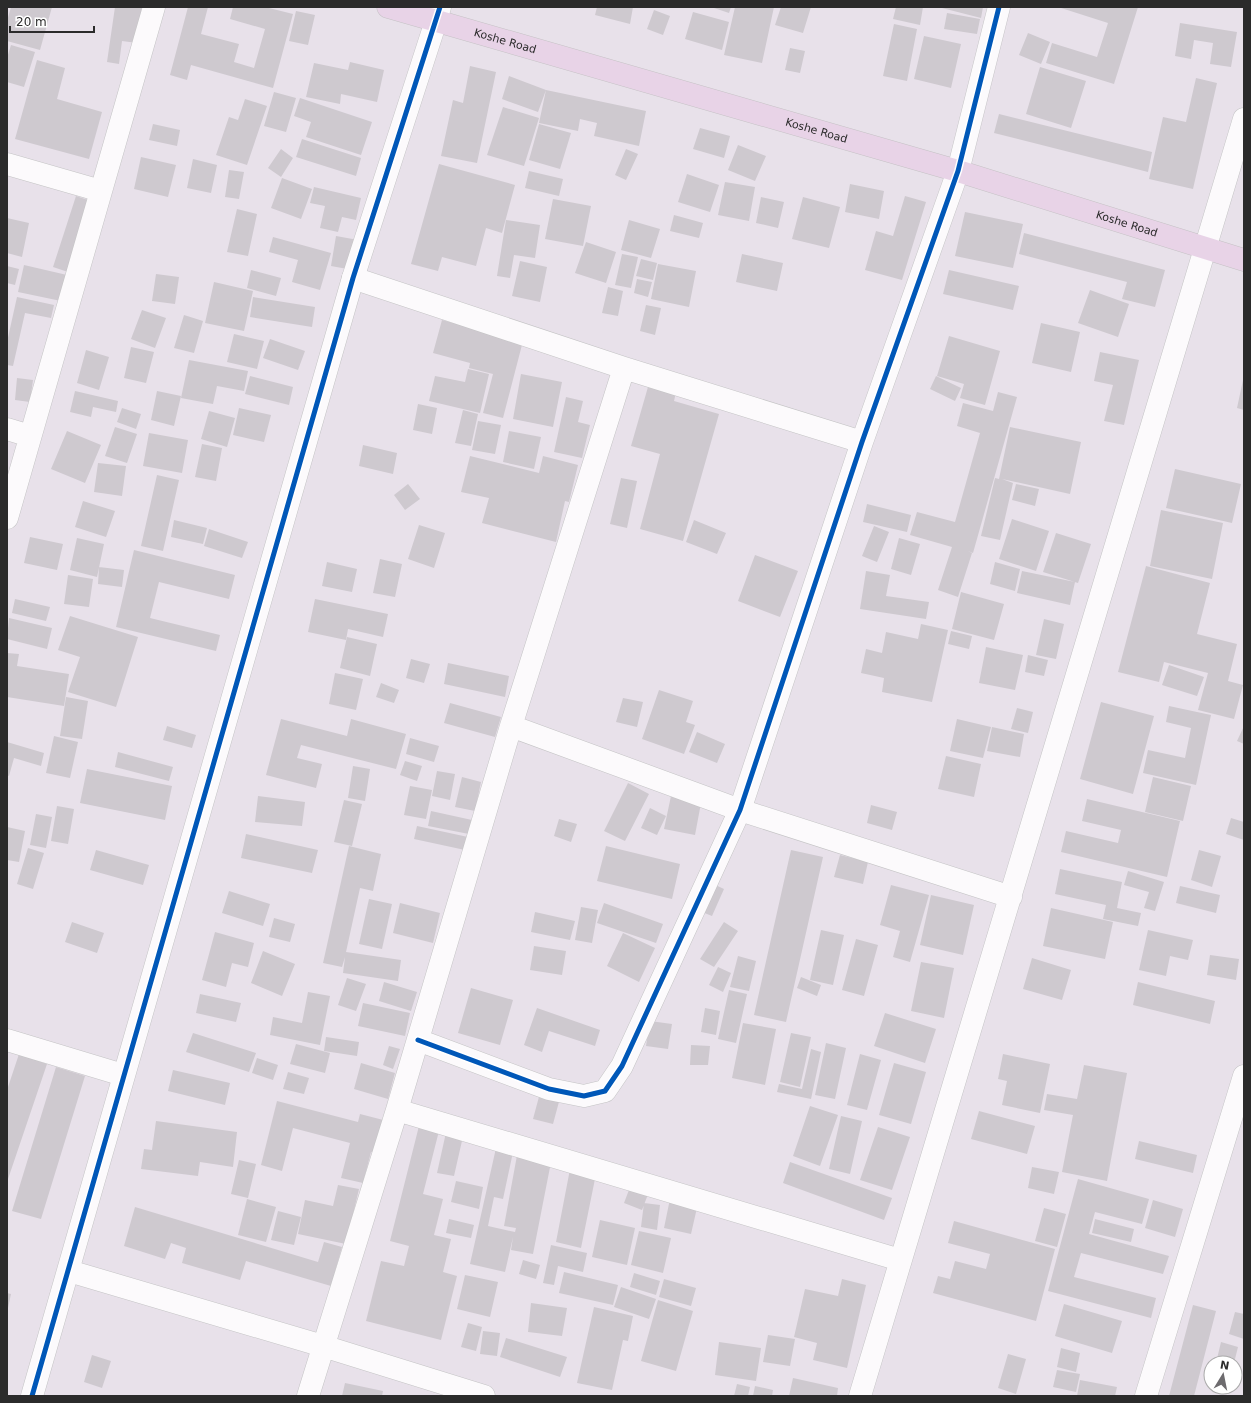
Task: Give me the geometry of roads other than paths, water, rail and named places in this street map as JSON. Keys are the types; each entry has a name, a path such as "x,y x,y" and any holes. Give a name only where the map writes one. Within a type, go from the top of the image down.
{"main road":[{"name":"Koshe Road","path":"388,7 438,14 958,170 1244,260"}],"street":[{"path":"7,518 154,7"},
{"path":"418,1040 549,1089 584,1096 605,1091 622,1066 740,810 862,442 958,170 999,7"},
{"path":"32,1396 353,278 438,14"},
{"path":"860,1396 1244,119"},
{"path":"7,164 101,191"},
{"path":"353,278 624,368 862,442"},
{"path":"308,1396 397,1110 511,726 624,368"},
{"path":"7,429 30,436"},
{"path":"511,726 740,810 1011,898"},
{"path":"7,1040 123,1075"},
{"path":"1146,1396 1244,1076"},
{"path":"397,1110 900,1260"},
{"path":"69,1271 323,1346 484,1396"}]}
